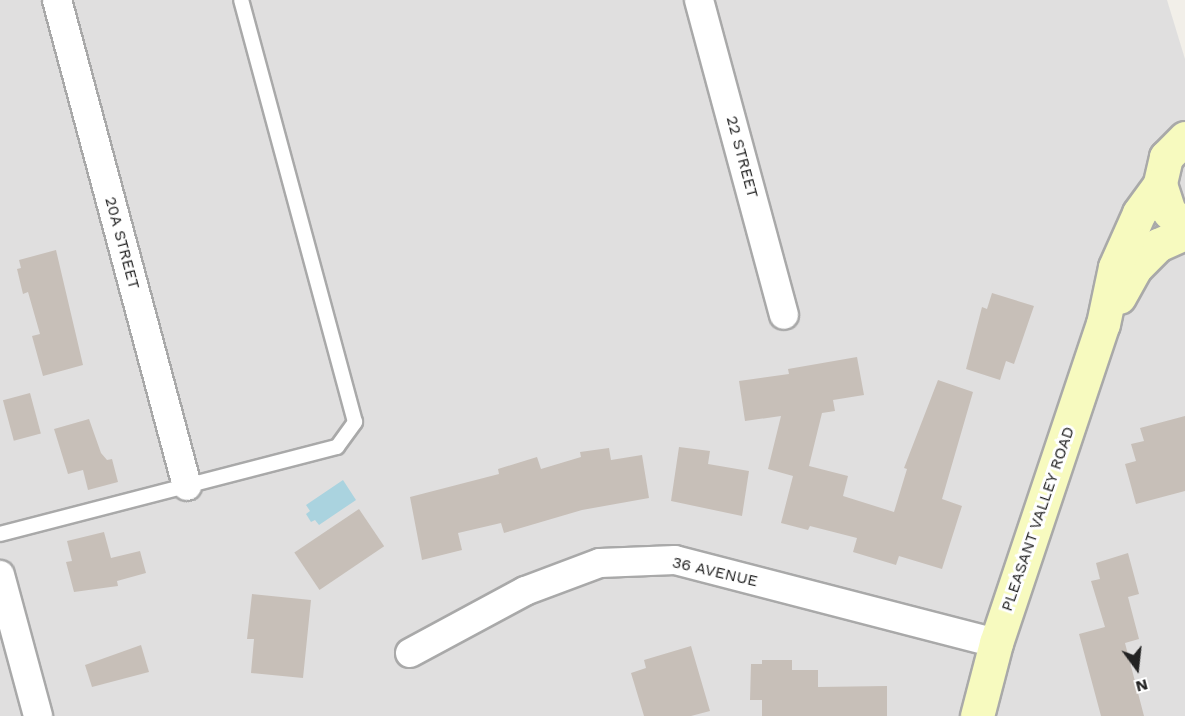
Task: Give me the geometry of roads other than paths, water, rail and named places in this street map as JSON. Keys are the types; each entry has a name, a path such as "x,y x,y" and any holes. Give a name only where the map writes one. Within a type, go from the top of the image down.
{"street":[{"name":"20A STREET","path":"57,0 187,486"},
{"name":"22 STREET","path":"699,0 784,315"},
{"name":"PLEASANT VALLEY ROAD","path":"977,716 996,643 1103,324 1115,267 1139,213 1160,184 1166,158 1185,138"},
{"path":"1160,184 1169,212 1185,226"},
{"name":"PLEASANT VALLEY ROAD","path":"1103,324 1135,268 1158,245 1185,233"},
{"name":"36 AVENUE","path":"410,653 525,591 600,563 675,560 996,643"},
{"path":"0,575 38,716"}],"lane":[{"path":"0,534 337,447 355,421 241,0"}],"water":[{"path":"343,480 356,500 319,525 315,520 311,522 306,514 310,511 306,505"}]}
